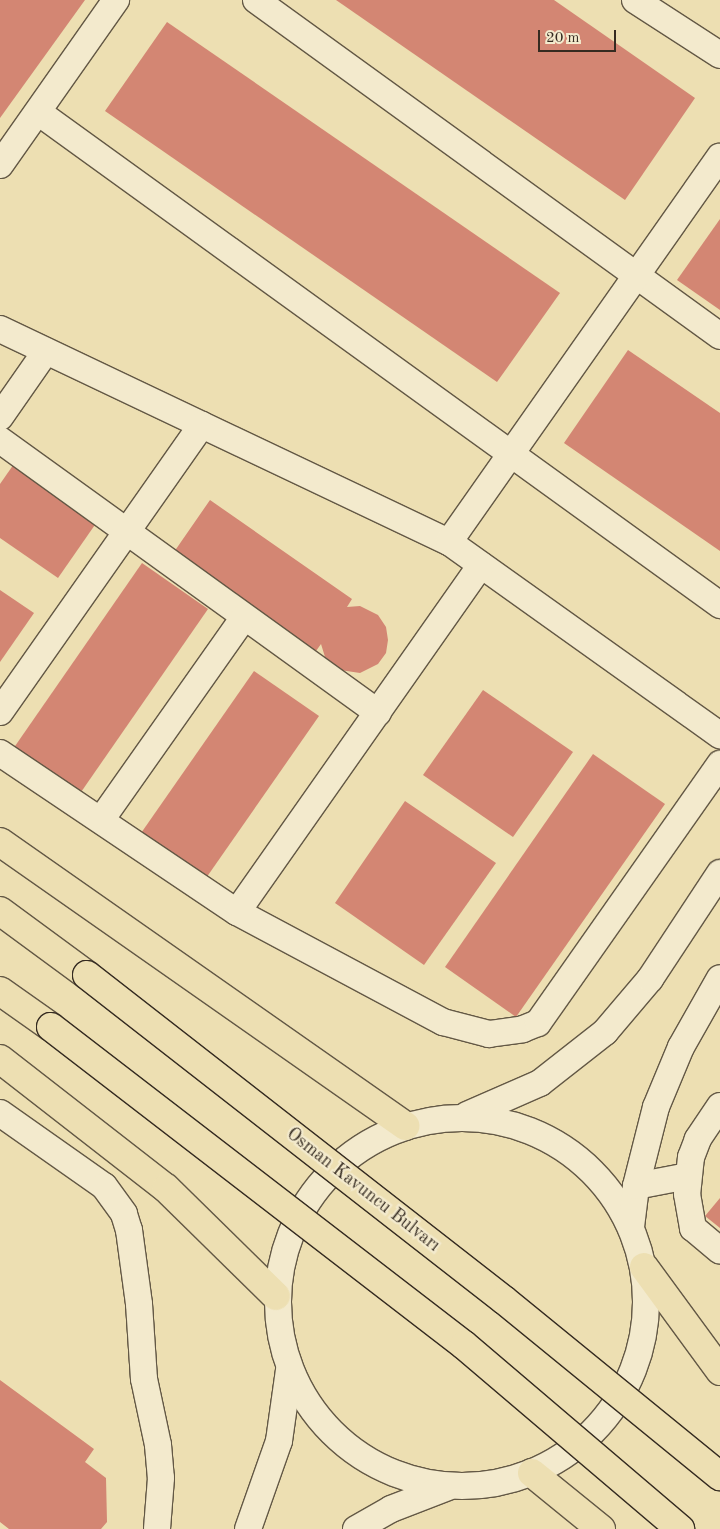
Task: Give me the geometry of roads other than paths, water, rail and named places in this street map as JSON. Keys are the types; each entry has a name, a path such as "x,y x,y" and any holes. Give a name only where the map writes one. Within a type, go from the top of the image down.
{"highway":[{"path":"0,842 405,1126"},
{"name":"Osman Kavuncu Bulvarı","path":"0,911 87,974 504,1300 720,1476"},
{"path":"0,991 51,1027 464,1345 680,1529"},
{"path":"0,1059 166,1188 276,1296"},
{"path":"644,1268 720,1371"},
{"path":"532,1473 601,1529"}],"street":[{"path":"0,165 116,0"},
{"path":"256,0 720,336"},
{"path":"635,0 720,55"},
{"path":"38,112 720,605"},
{"path":"449,542 720,157"},
{"path":"0,329 449,542 720,735"},
{"path":"0,417 46,351"},
{"path":"0,712 202,425"},
{"path":"0,440 378,713"},
{"path":"237,912 481,565"},
{"path":"101,820 244,617"},
{"path":"0,753 237,912 458,1028 489,1034 523,1029 538,1022 720,764"},
{"path":"462,1117 504,1122 544,1136 580,1160 610,1190 631,1227 644,1268 647,1309 642,1343 625,1390 601,1424 576,1447 532,1473 492,1484 450,1486 415,1481 382,1469 352,1451 326,1428 305,1400 289,1370 279,1334 276,1296 283,1252 301,1210 335,1168 364,1145 405,1126 462,1117 506,1101 540,1083 605,1032 650,979 720,873"},
{"path":"631,1227 636,1186 644,1146 668,1077 720,978"},
{"path":"720,1106 698,1139 688,1176 693,1228 720,1251"},
{"path":"0,1113 104,1186 124,1214 129,1230 139,1304 144,1379 158,1445 161,1478 157,1529"},
{"path":"636,1186 688,1176"},
{"path":"248,1529 279,1441 289,1370"},
{"path":"356,1529 391,1509 450,1486"}]}
